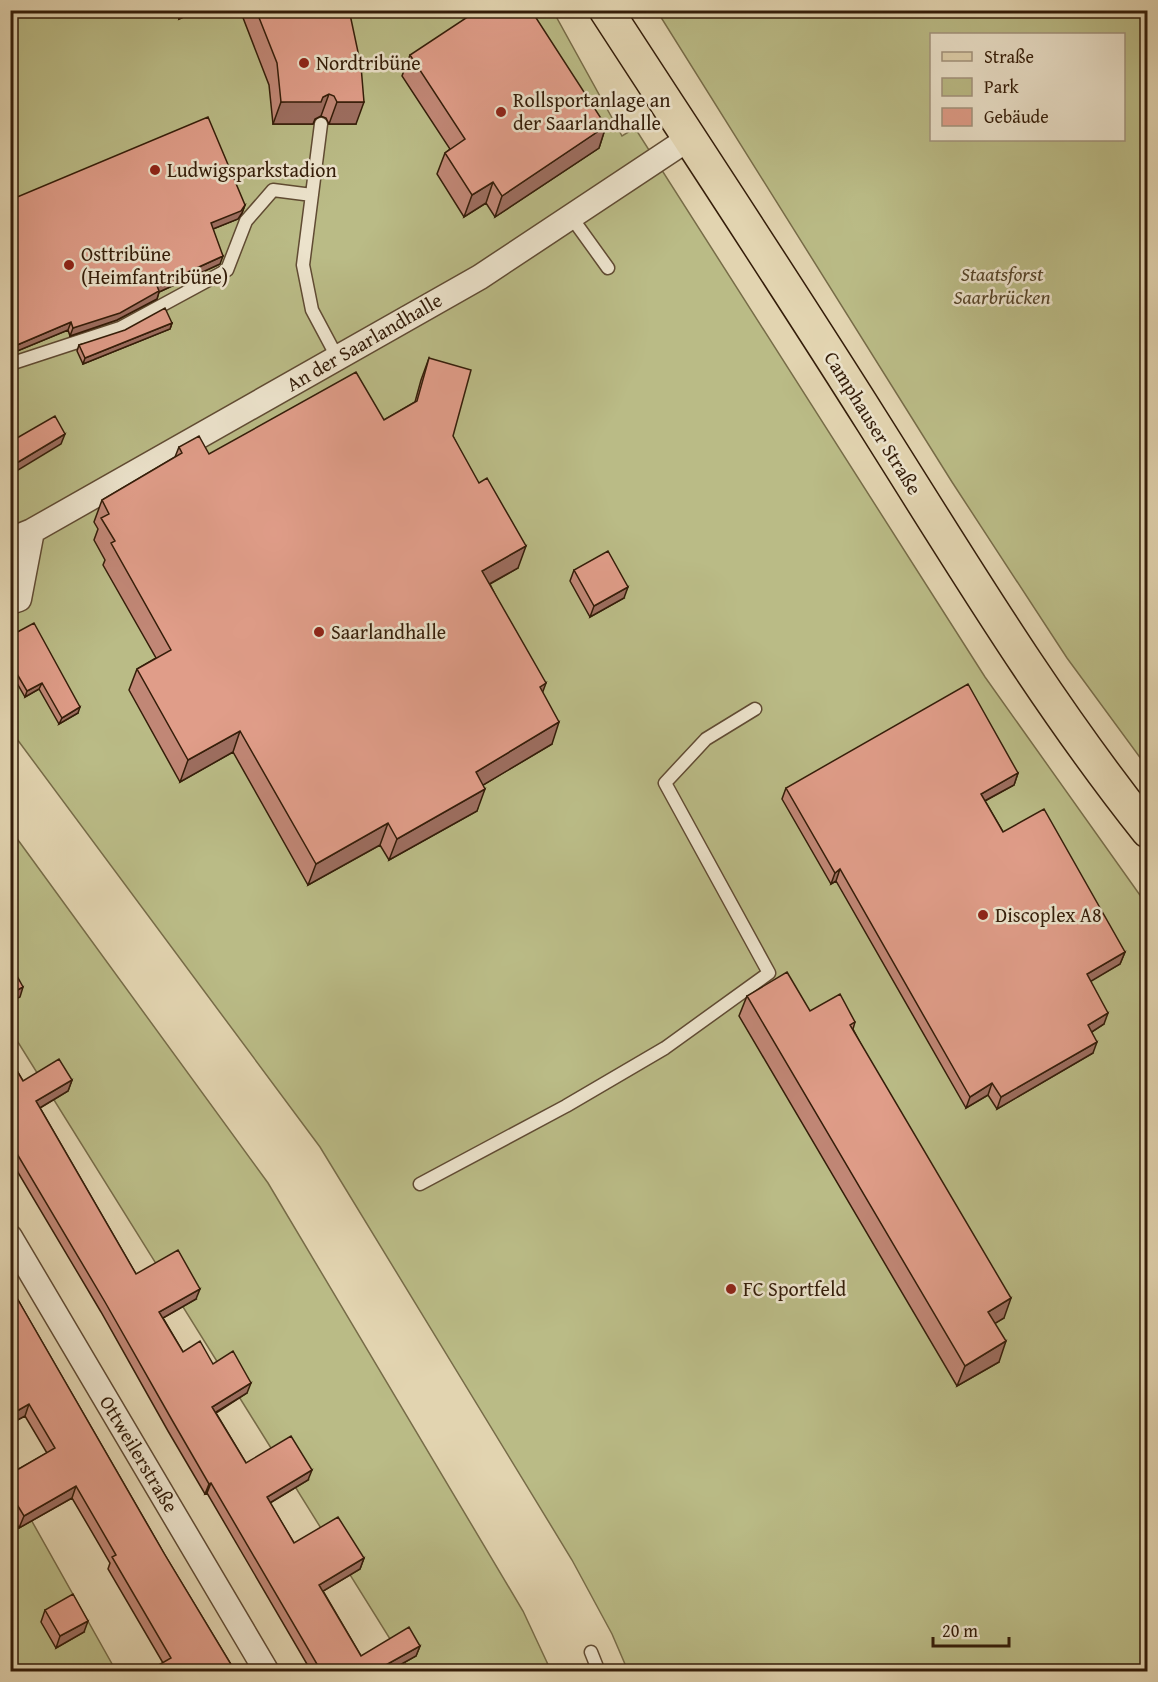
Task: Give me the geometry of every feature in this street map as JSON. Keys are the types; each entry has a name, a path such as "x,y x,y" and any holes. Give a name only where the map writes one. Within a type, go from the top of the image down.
{"main road":[{"name":"Camphauser Straße","path":"606,10 1018,650 1074,732 1148,831"}],"street":[{"name":"An der Saarlandhalle","path":"10,602 19,599 21,536 480,277 572,218 688,138"},
{"name":"Ottweilerstraße","path":"10,1237 267,1671"}],"lane":[{"path":"321,124 303,265 312,310 337,357"},
{"path":"10,364 120,328 227,270 246,221 273,190 312,195"},
{"path":"572,218 608,268"},
{"path":"420,1184 567,1106 665,1048 769,973 665,783 706,739 755,709"},
{"path":"591,1652 598,1671"}],"green space":[{"path":"11,11 553,11 622,136 635,128 985,677 1147,905 1147,1671 628,1671 612,1634 572,1560 320,1147 11,731"},
{"name":"Staatsforst Saarbrücken","path":"657,11 1147,11 1147,767 1067,658 952,482"},
{"path":"10,829 268,1183 523,1611 551,1671 410,1671 11,1031"},
{"path":"11,1484 116,1671 11,1671"}],"building":[{"name":"Nordtribüne","path":"256,10 348,10 361,66 364,102 337,102 334,96 329,94 323,97 321,102 281,102 277,63"},
{"name":"Rollsportanlage an der Saarlandhalle","path":"478,10 531,10 606,126 502,196 493,182 472,195 445,153 465,139 410,55"},
{"name":"Osttribüne (Heimfantribüne)","path":"208,117 245,205 241,211 211,223 223,256 157,286 159,291 120,313 73,328 71,322 10,348 10,200"},
{"path":"165,308 172,323 85,358 79,345 125,330"},
{"name":"Saarlandhalle","path":"429,358 471,370 453,436 479,483 487,478 526,546 482,571 546,683 540,687 559,722 476,772 485,789 397,839 388,823 316,864 240,731 188,760 137,669 171,650 111,543 115,541 101,518 109,514 102,500 182,453 179,447 199,436 209,454 356,372 384,420 417,401"},
{"path":"55,416 65,434 10,467 10,442"},
{"path":"608,551 628,587 594,606 574,570"},
{"path":"34,623 80,707 62,718 42,683 27,691 10,662 10,636"},
{"path":"968,684 1018,773 981,794 1003,832 1044,809 1125,952 1087,974 1108,1013 1088,1025 1097,1042 1001,1097 992,1083 970,1097 840,869 835,873 786,788"},
{"path":"10,967 23,987 10,994"},
{"path":"787,972 810,1011 840,994 855,1022 850,1025 1011,1298 988,1312 1006,1341 965,1366 747,996"},
{"path":"10,1059 23,1081 59,1059 72,1080 36,1101 136,1274 178,1250 200,1289 159,1312 183,1352 200,1341 213,1364 233,1351 251,1383 212,1407 246,1463 291,1436 312,1470 267,1497 294,1543 338,1517 364,1558 319,1585 361,1656 409,1627 420,1646 375,1671 321,1671 10,1142"},
{"path":"10,1286 165,1555 235,1671 148,1671 171,1658 112,1557 116,1555 76,1486 24,1516 10,1493 10,1474 55,1448 29,1404 10,1415 10,1385 16,1381 10,1371"},
{"path":"73,1594 88,1621 60,1636 45,1610"}],"place":[{"name":"Nordtribüne","path":"304,63"},
{"name":"Rollsportanlage an der Saarlandhalle","path":"501,112"},
{"name":"Ludwigsparkstadion","path":"155,170"},
{"name":"Osttribüne (Heimfantribüne)","path":"69,265"},
{"name":"Saarlandhalle","path":"319,632"},
{"name":"Discoplex A8","path":"983,915"},
{"name":"FC Sportfeld","path":"731,1289"}]}
